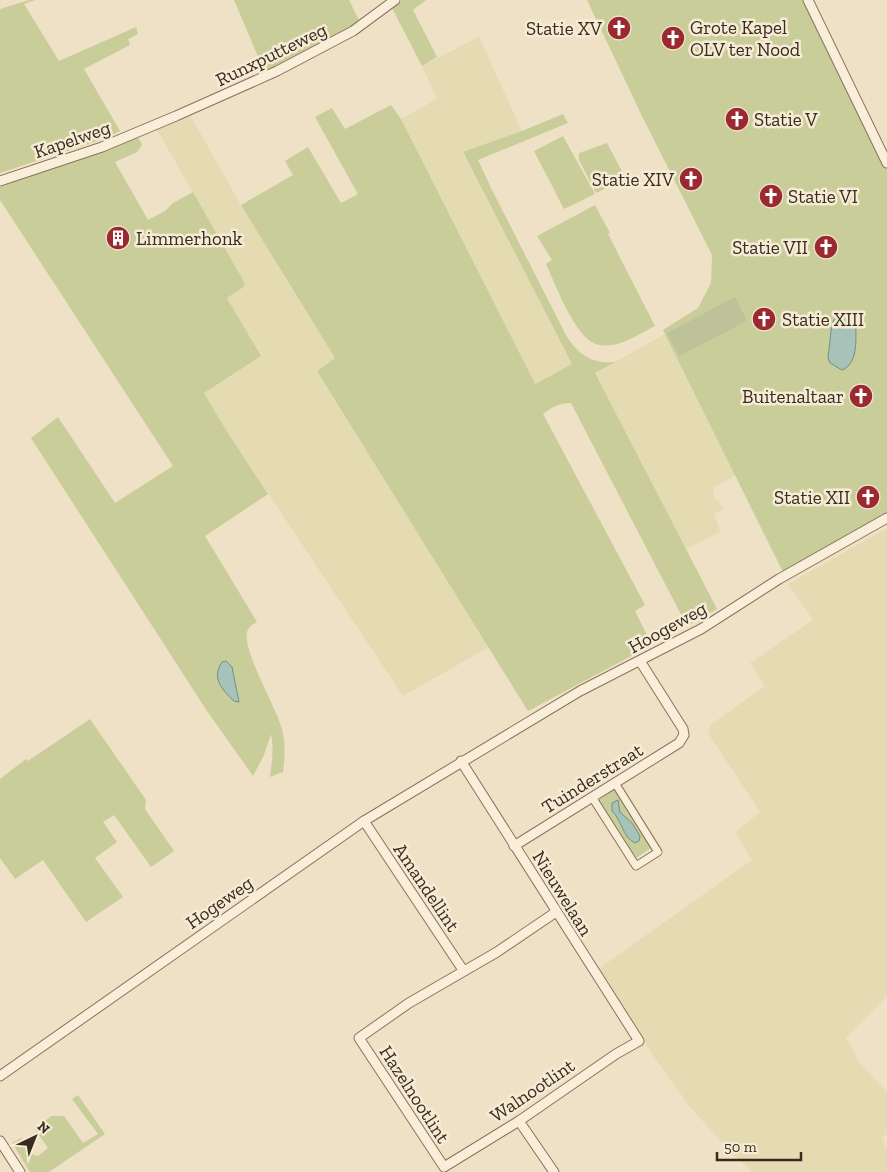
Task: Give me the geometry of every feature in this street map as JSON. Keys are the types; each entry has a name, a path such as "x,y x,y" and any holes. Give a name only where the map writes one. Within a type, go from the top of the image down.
{"street":[{"name":"Runxputteweg","path":"154,126 304,59 360,26 395,0"},
{"path":"808,0 887,163"},
{"name":"Kapelweg","path":"0,181 102,147 154,126"},
{"name":"Hoogeweg","path":"461,761 580,691 701,628 779,578 887,518"},
{"name":"Tuinderstraat","path":"514,846 679,743 684,735 683,729 640,661"},
{"name":"Hogeweg","path":"0,1076 364,821 461,761"},
{"name":"Nieuwelaan","path":"461,761 639,1041"},
{"path":"592,797 636,866 658,852 615,783"},
{"name":"Amandellint","path":"364,821 464,970"},
{"path":"464,970 497,952 556,912"},
{"name":"Hazelnootlint","path":"444,1167 358,1038 409,1002 464,970"},
{"name":"Walnootlint","path":"444,1167 519,1121 616,1054 639,1041"},
{"path":"519,1121 554,1172"},
{"path":"0,1141 20,1172"}],"shaded area":[{"path":"479,37 522,131 463,153 572,364 534,384 401,119 437,99 422,66"},
{"path":"190,115 241,205 335,358 317,371 489,647 403,696 228,433 204,393 261,356 227,298 245,286 243,280 156,128"},
{"path":"667,333 737,475 713,487 715,499 719,500 723,510 714,513 720,532 685,549 595,373"},
{"path":"887,528 887,996 846,1038 860,1063 887,1092 887,1134 881,1138 887,1148 887,1172 752,1172 726,1147 690,1107 597,970 752,860 735,832 760,812 708,733 710,725 765,686 750,663 813,620 788,584"}],"green space":[{"path":"35,0 24,4 59,61 136,27 138,34 128,39 130,45 84,69 120,131 103,139 0,173 0,9"},
{"path":"234,0 349,0 360,22 265,73"},
{"path":"403,0 426,0 413,10 437,57 422,66 392,8"},
{"path":"587,0 807,0 887,165 887,515 784,574 663,330 698,308 711,283 712,255 642,116"},
{"path":"391,105 401,119 535,384 572,364 463,152 563,114 568,123 478,160 567,337 576,349 587,357 593,360 615,362 595,373 717,609 687,626 571,403 553,407 543,414 645,605 635,611 652,645 528,711 317,371 335,358 241,205 293,175 285,161 308,147 341,203 358,194 315,117 332,108 345,129"},
{"path":"563,136 595,194 564,209 534,151"},
{"path":"138,137 142,145 137,152 115,162 148,220 193,192 243,280 245,286 227,298 261,356 204,393 268,494 205,536 257,622 248,629 247,641 254,665 278,717 283,732 285,754 283,772 270,777 273,750 271,734 264,755 253,776 207,711 31,438 58,417 115,503 173,466 0,200 0,187"},
{"path":"607,143 626,179 596,193 579,160 579,153"},
{"path":"595,205 655,326 629,340 607,345 591,342 575,324 546,264 552,260 537,236"},
{"path":"735,297 747,321 679,356 667,333"},
{"path":"90,719 146,800 145,809 174,851 151,867 114,815 103,822 117,842 95,858 123,897 86,922 43,860 15,879 0,858 0,779 26,759 28,761"},
{"path":"615,788 652,845 651,848 636,858 633,858 598,801"},
{"path":"78,1095 105,1134 49,1172 30,1172 12,1143 21,1138 33,1155 38,1156 48,1148 34,1128 52,1116 64,1116 83,1143 98,1134 72,1099"}],"water":[{"path":"848,311 856,319 855,348 852,361 842,370 830,363 828,358 832,323"},
{"path":"226,661 232,667 239,702 234,701 219,683 219,668 222,662"},
{"path":"618,800 620,812 632,823 640,836 639,841 635,843 627,837 612,811 612,803"}],"place":[{"name":"Statie XV","path":"619,28"},
{"name":"Grote Kapel OLV ter Nood","path":"673,38"},
{"name":"Statie V","path":"737,119"},
{"name":"Statie XIV","path":"691,179"},
{"name":"Statie VI","path":"771,196"},
{"name":"Limmerhonk","path":"118,238"},
{"name":"Statie VII","path":"826,247"},
{"name":"Statie XIII","path":"764,319"},
{"name":"Buitenaltaar","path":"861,396"},
{"name":"Statie XII","path":"868,497"}]}
